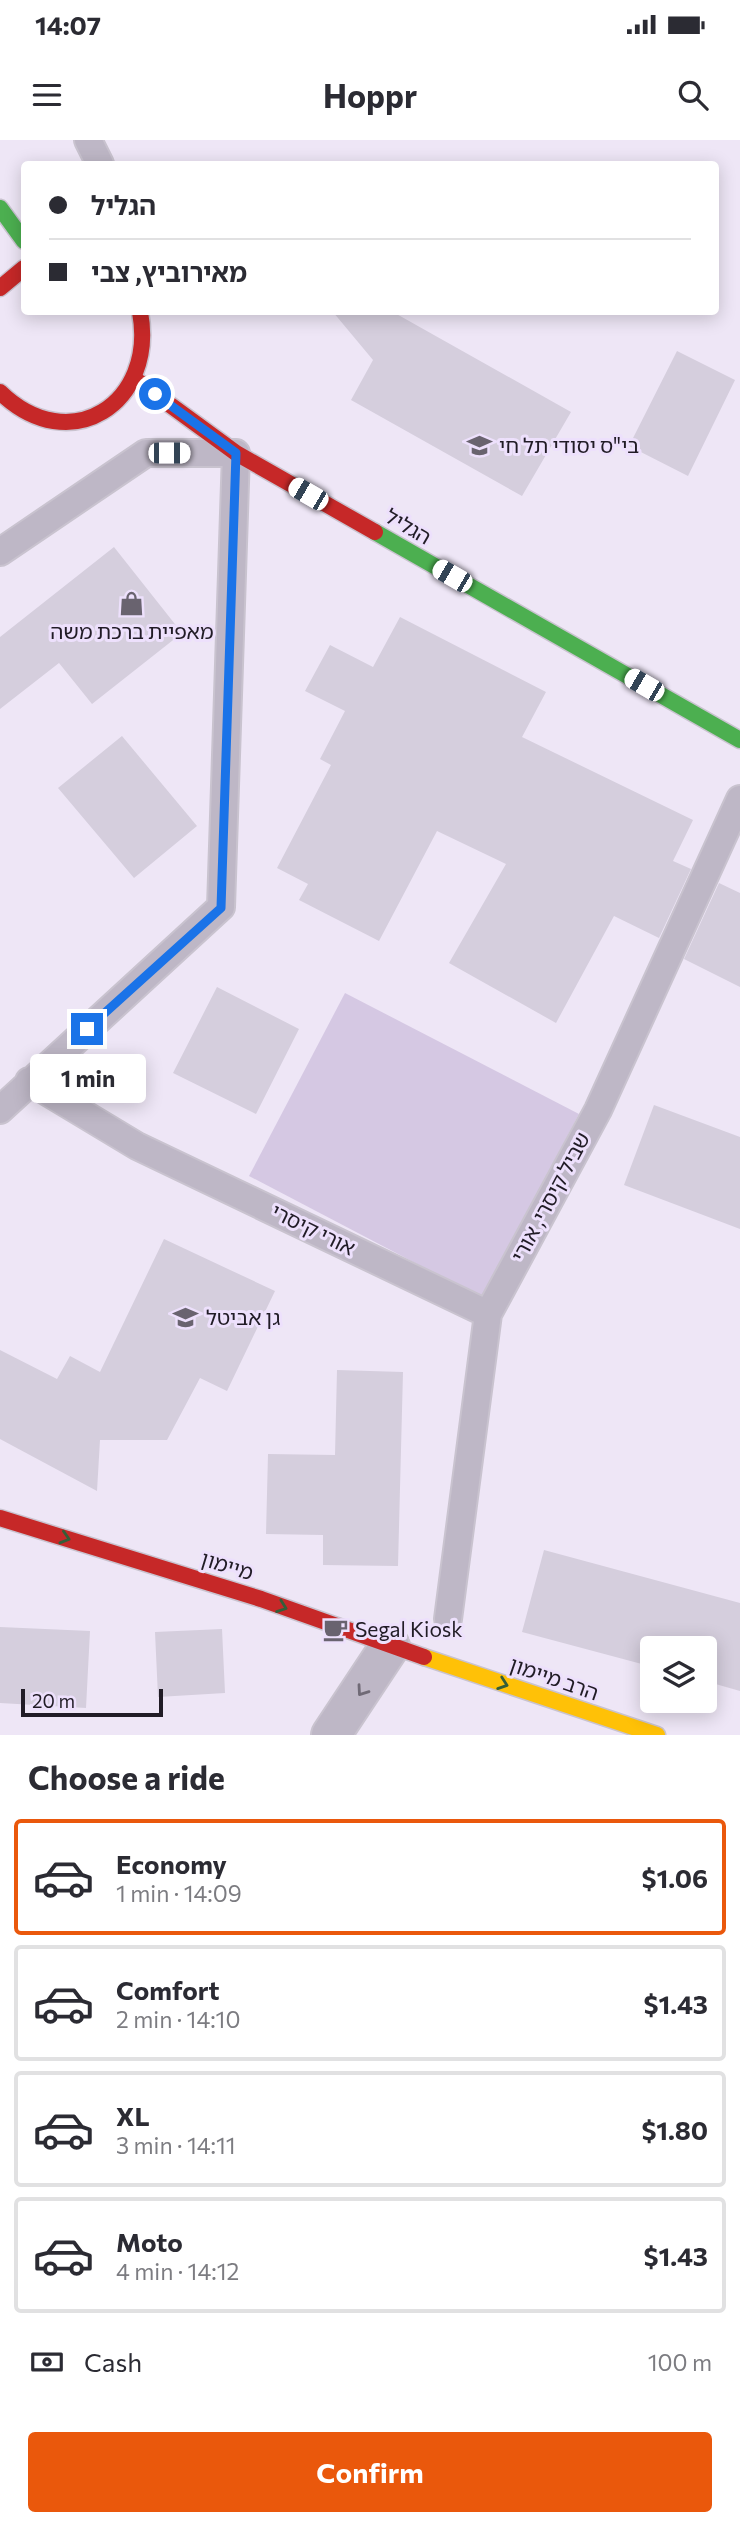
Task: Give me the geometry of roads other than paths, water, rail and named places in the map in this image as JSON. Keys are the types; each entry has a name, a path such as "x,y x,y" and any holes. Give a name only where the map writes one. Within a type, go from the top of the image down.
{"street":[{"path":"0,208 21,237"},
{"path":"0,288 21,270"},
{"path":"0,392 13,412 69,422 96,416 119,401 136,380 145,354 146,327 141,315"},
{"name":"הגליל","path":"136,380 236,453 740,740"},
{"name":"מיימון","path":"0,1518 261,1599 439,1662"},
{"path":"331,1735 390,1646"},
{"name":"הרב מיימון","path":"439,1662 657,1735"}],"lane":[{"path":"88,140 98,161"},
{"path":"0,552 146,453 236,453 221,908 0,1110"},
{"name":"שביל קיסרי, אורי","path":"448,1619 488,1314 598,1110 740,799"},
{"name":"אורי קיסרי","path":"29,1081 137,1146 488,1314"}],"place":[{"name":"בי\"ס יסודי תל חי","path":"479,446"},
{"name":"מאפיית ברכת משה","path":"132,603"},
{"name":"גן אביטל","path":"186,1318"},
{"name":"Segal Kiosk","path":"335,1630"}]}
